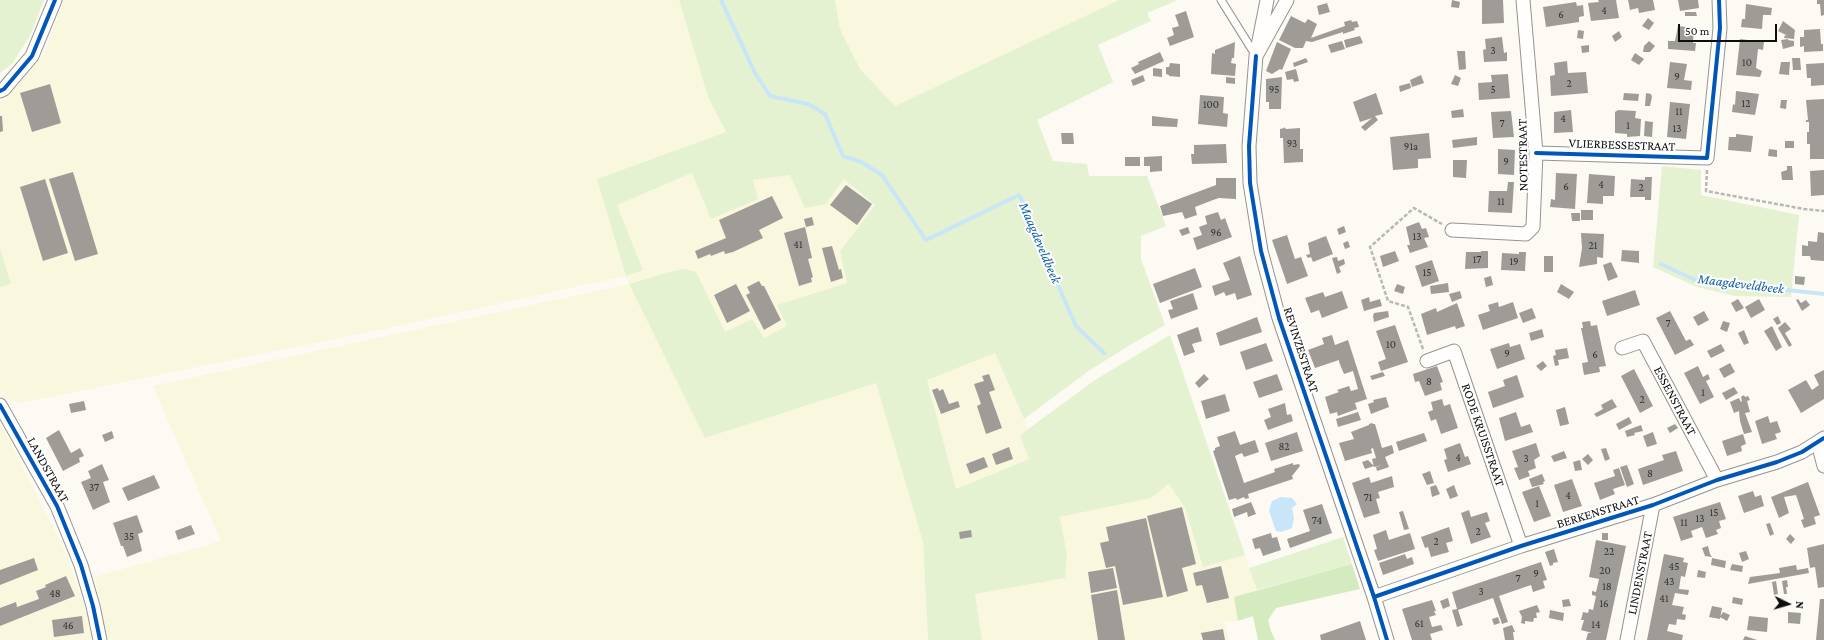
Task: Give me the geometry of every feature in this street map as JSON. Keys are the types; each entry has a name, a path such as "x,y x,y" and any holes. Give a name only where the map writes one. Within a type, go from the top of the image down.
{"street":[{"path":"0,91 4,89 32,56 55,0"},
{"name":"REVINZESTRAAT","path":"1267,0 1256,56 1249,146 1250,183 1261,251 1279,318 1374,597 1386,640"},
{"name":"REVINZESTRAAT","path":"1256,56 1287,0"},
{"name":"NOTESTRAAT","path":"1452,230 1526,234 1533,227 1536,153 1523,0"},
{"path":"1707,158 1720,28 1719,0"},
{"name":"VLIERBESSESTRAAT","path":"1536,153 1707,158"},
{"name":"ESSENSTRAAT","path":"1622,348 1643,341 1717,480"},
{"name":"RODE KRUISSTRAAT","path":"1427,361 1454,351 1521,546"},
{"name":"LANDSTRAAT","path":"0,405 57,506 81,565 93,606 100,640"},
{"path":"1821,440 1824,466"},
{"name":"BERKENSTRAAT","path":"1374,597 1521,546 1653,505 1717,480 1777,462 1802,452 1821,440"},
{"name":"LINDENSTRAAT","path":"1627,640 1653,505"}],"lane":[{"path":"1221,0 1256,56"}],"path":[{"path":"1707,158 1706,191 1804,209 1824,211"},
{"path":"1427,361 1408,307 1388,301 1370,247 1414,208 1452,230"}],"shaded area":[{"path":"64,0 679,0 708,97 726,132 597,179 643,270 617,205 693,173 753,180 790,175 826,204 844,179 875,205 840,251 847,283 778,305 787,326 764,338 706,438 876,382 923,542 928,640 108,640 95,577 221,541 153,386 629,284 626,276 388,328 20,403 2,398 0,394 0,287 11,284 0,248 0,101 4,99 44,54"},
{"path":"835,0 1119,0 895,106 860,69 840,29"},
{"path":"995,353 1028,429 1020,435 1029,459 956,489 927,379"},
{"path":"0,423 62,545 87,613 91,640 0,640"},
{"path":"1170,484 1185,508 1203,567 1245,555 1257,590 1234,597 1238,621 1225,622 1228,640 982,640 975,594 1065,578 1067,555 1060,517 1151,498"}],"green space":[{"path":"0,0 44,0 30,36 12,64 0,73"},
{"path":"679,0 835,0 840,29 860,69 895,106 1119,0 1178,0 1147,13 1151,21 1098,45 1113,82 1037,120 1053,161 1087,164 1089,176 1147,176 1166,226 1141,236 1141,259 1165,325 1090,370 1024,419 995,353 927,380 956,489 1029,459 1020,435 1095,380 1170,335 1245,555 1203,567 1185,508 1169,484 1151,498 1060,517 1067,555 1065,578 975,594 982,640 928,640 923,542 876,383 705,438 629,284 684,269 696,272 725,332 752,319 764,338 787,326 777,305 847,283 840,251 875,205 844,179 826,204 805,208 790,175 753,180 758,199 711,219 692,173 617,205 643,270 626,276 597,179 726,132 708,97"},
{"path":"1662,166 1701,170 1701,195 1799,215 1791,297 1735,296 1697,287 1653,267"},
{"path":"0,248 11,284 0,287"},
{"path":"1343,537 1352,564 1257,590 1249,568"},
{"path":"1352,564 1360,589 1276,608 1268,620 1275,640 1258,640 1253,616 1238,621 1234,597"}],"water":[{"path":"1281,497 1292,498 1297,504 1292,508 1294,518 1292,528 1281,532 1276,531 1269,511 1272,501"}],"building":[{"path":"1452,0 1460,2 1459,8 1451,7"},
{"path":"1482,0 1503,0 1504,23 1482,24"},
{"path":"1598,0 1616,0 1619,18 1591,21 1588,3 1599,2"},
{"path":"1628,0 1653,0 1655,10 1639,13 1638,8 1630,10"},
{"path":"1678,0 1698,0 1699,8 1680,11"},
{"path":"1817,0 1824,0 1824,15 1821,16 1820,4 1817,4"},
{"path":"1576,2 1577,6 1583,5 1584,16 1579,17 1579,22 1546,27 1543,7"},
{"path":"1327,3 1330,12 1319,15 1317,6"},
{"path":"1746,4 1772,8 1771,15 1763,15 1762,29 1741,27 1742,19 1745,19"},
{"path":"1186,11 1194,37 1170,46 1167,38 1174,35 1172,28 1179,26 1175,15"},
{"path":"1685,12 1696,12 1697,16 1685,16"},
{"path":"1291,16 1305,23 1308,19 1317,24 1311,38 1345,26 1344,22 1351,20 1352,22 1357,21 1359,27 1343,34 1343,32 1312,42 1306,41 1303,48 1295,48 1279,40"},
{"path":"1648,18 1654,23 1649,30 1642,26"},
{"path":"1783,21 1795,30 1794,39 1784,38 1785,35 1788,36 1778,31"},
{"path":"1678,26 1694,28 1693,43 1696,43 1695,51 1668,49 1668,41 1675,41"},
{"path":"1820,29 1823,51 1804,52 1804,46 1800,47 1800,37 1804,37 1804,30"},
{"path":"1578,30 1584,31 1583,39 1577,38"},
{"path":"1619,31 1622,37 1615,42 1612,36"},
{"path":"1360,36 1363,43 1346,48 1344,40"},
{"path":"1502,37 1504,53 1507,52 1507,61 1484,62 1483,50 1486,49 1485,39"},
{"path":"1740,39 1764,42 1763,50 1758,49 1756,68 1762,71 1760,77 1736,75"},
{"path":"1788,39 1794,41 1794,46 1783,49 1781,40"},
{"path":"1342,41 1345,49 1331,53 1328,45"},
{"path":"1649,41 1655,46 1650,52 1643,52 1644,46"},
{"path":"1235,42 1234,58 1232,58 1231,63 1236,64 1235,76 1211,74 1212,53 1215,54 1215,50"},
{"path":"1277,42 1291,49 1282,70 1280,69 1272,74 1266,71"},
{"path":"1589,45 1589,52 1582,53 1581,46"},
{"path":"1457,51 1465,51 1466,69 1459,70"},
{"path":"1160,52 1164,61 1135,74 1131,68 1139,64 1138,62"},
{"path":"1635,53 1644,59 1639,65 1631,60"},
{"path":"1306,58 1308,62 1294,67 1293,63"},
{"path":"1792,58 1800,58 1801,70 1793,70"},
{"path":"1567,61 1568,73 1586,72 1588,93 1551,96 1550,76 1555,75 1554,63"},
{"path":"1670,62 1687,64 1684,80 1692,81 1691,90 1667,88"},
{"path":"1781,62 1790,62 1789,75 1779,74"},
{"path":"1170,63 1180,64 1180,77 1169,76 1166,74 1166,67 1169,67"},
{"path":"1824,63 1824,85 1811,86 1811,78 1807,78 1806,64"},
{"path":"1153,68 1162,69 1162,77 1153,76"},
{"path":"1296,69 1299,81 1294,82 1293,79 1287,80 1285,72"},
{"path":"1508,74 1510,98 1479,100 1478,83 1492,82 1491,75"},
{"path":"1143,75 1145,81 1133,86 1131,80"},
{"path":"1421,75 1424,83 1412,87 1410,80"},
{"path":"1455,75 1461,78 1458,86 1451,84"},
{"path":"1226,77 1235,78 1235,84 1226,83"},
{"path":"1282,77 1281,109 1269,109 1269,102 1266,102 1266,79"},
{"path":"1410,83 1411,88 1400,92 1399,86"},
{"path":"50,84 61,123 32,132 20,93"},
{"path":"1736,91 1759,94 1755,115 1732,112 1733,104 1735,105"},
{"path":"1376,93 1383,114 1375,116 1378,120 1365,131 1361,127 1372,118 1360,122 1353,102"},
{"path":"1624,93 1639,94 1638,101 1623,100"},
{"path":"1646,93 1651,94 1652,97 1650,106 1645,106"},
{"path":"1200,95 1224,97 1223,113 1228,114 1227,127 1198,124"},
{"path":"1824,99 1824,159 1810,159 1810,144 1807,144 1809,122 1806,122 1806,120 1808,120 1806,100"},
{"path":"1781,100 1787,100 1786,109 1780,108"},
{"path":"1670,102 1690,104 1686,139 1667,137"},
{"path":"1463,109 1464,117 1452,118 1451,111"},
{"path":"1571,110 1573,132 1554,133 1554,112"},
{"path":"1618,110 1636,111 1635,118 1641,119 1640,136 1627,137 1627,134 1615,133 1615,112"},
{"path":"1511,111 1514,137 1493,138 1491,112"},
{"path":"0,116 2,116 3,131 0,132"},
{"path":"1152,116 1178,119 1177,127 1152,126"},
{"path":"1645,121 1653,122 1652,137 1644,136"},
{"path":"1284,127 1286,129 1300,128 1300,149 1303,149 1303,162 1284,163 1283,138 1280,138 1280,129"},
{"path":"1061,133 1073,133 1074,144 1062,144"},
{"path":"1429,133 1431,158 1418,159 1418,168 1393,170 1390,137"},
{"path":"1736,134 1753,136 1751,152 1728,150 1729,137 1736,137"},
{"path":"1477,137 1477,145 1453,148 1452,140"},
{"path":"1785,141 1794,141 1794,148 1785,148"},
{"path":"1226,144 1227,163 1192,164 1191,154 1194,154 1194,145"},
{"path":"1498,149 1515,150 1514,175 1498,174"},
{"path":"1769,149 1777,150 1777,157 1768,156"},
{"path":"1162,156 1162,171 1150,172 1150,166 1144,166 1144,157"},
{"path":"1125,157 1140,157 1140,166 1125,166"},
{"path":"1453,160 1467,160 1466,178 1453,177"},
{"path":"1787,166 1792,166 1793,180 1782,180 1781,172 1787,170"},
{"path":"1824,170 1824,195 1811,196 1810,171"},
{"path":"73,172 98,254 75,261 49,179"},
{"path":"1556,173 1577,174 1575,209 1550,207 1551,199 1555,200"},
{"path":"1589,174 1615,176 1614,196 1603,196 1603,204 1587,203"},
{"path":"1645,177 1652,177 1651,200 1645,200 1645,197 1630,197 1631,179 1645,180"},
{"path":"1216,178 1236,178 1236,199 1219,198 1195,207 1197,215 1185,219 1182,212 1163,216 1160,206 1216,185"},
{"path":"45,179 68,253 43,261 20,187"},
{"path":"1508,182 1514,182 1512,213 1488,212 1489,191 1507,191"},
{"path":"846,185 872,204 857,225 830,205"},
{"path":"772,196 783,218 759,230 763,238 733,252 725,254 724,251 711,256 710,254 698,259 695,251 726,238 719,220"},
{"path":"1581,210 1593,210 1593,220 1581,220"},
{"path":"1218,212 1221,220 1225,218 1232,237 1197,250 1193,238 1202,235 1199,227 1207,224 1205,216"},
{"path":"1571,213 1580,213 1580,221 1572,221"},
{"path":"812,217 814,225 806,227 804,219"},
{"path":"1419,222 1422,229 1426,228 1429,237 1424,238 1428,247 1410,253 1407,245 1410,245 1406,227"},
{"path":"1344,226 1346,232 1339,235 1337,229"},
{"path":"805,227 812,258 808,259 813,277 811,278 812,282 799,286 784,233"},
{"path":"1188,227 1190,233 1182,236 1179,230"},
{"path":"1818,232 1824,233 1824,261 1811,260 1810,256 1802,256 1802,245 1808,246 1808,241 1817,242"},
{"path":"1581,233 1604,234 1603,258 1597,257 1597,264 1579,267 1582,248"},
{"path":"1287,235 1295,259 1301,257 1308,276 1287,284 1272,240"},
{"path":"1326,236 1333,254 1313,262 1311,257 1308,258 1306,255 1310,254 1308,243"},
{"path":"1348,241 1350,247 1345,249 1343,243"},
{"path":"832,246 843,278 831,282 822,248"},
{"path":"1622,250 1639,251 1639,263 1621,261"},
{"path":"1395,251 1399,261 1383,267 1380,256"},
{"path":"1488,251 1488,268 1465,269 1466,252"},
{"path":"1519,252 1526,252 1525,271 1501,270 1502,253 1519,254"},
{"path":"1240,256 1252,295 1237,300 1235,293 1226,296 1224,292 1215,296 1212,286 1230,280 1223,263"},
{"path":"1544,256 1553,256 1553,272 1544,272"},
{"path":"1337,257 1338,261 1344,259 1345,264 1339,267 1341,272 1337,274 1332,258"},
{"path":"1432,260 1439,281 1422,287 1415,266"},
{"path":"1611,262 1618,277 1608,281 1603,265"},
{"path":"1195,268 1202,287 1160,303 1153,284"},
{"path":"1491,276 1493,285 1486,287 1484,278"},
{"path":"1795,276 1805,277 1804,285 1795,284"},
{"path":"759,281 762,286 764,286 781,320 764,330 746,295 750,293 747,287"},
{"path":"1448,283 1449,292 1431,294 1430,286"},
{"path":"736,284 750,311 727,323 714,295"},
{"path":"1397,284 1405,287 1403,294 1394,291"},
{"path":"1561,284 1574,292 1569,299 1557,292"},
{"path":"1635,290 1640,305 1607,316 1602,301"},
{"path":"1342,291 1348,308 1322,318 1319,310 1311,313 1305,298 1323,292 1325,297"},
{"path":"1460,291 1462,298 1452,302 1449,294"},
{"path":"1193,293 1198,309 1171,319 1168,310 1173,309 1170,301"},
{"path":"1369,297 1370,302 1380,299 1382,306 1364,311 1361,300"},
{"path":"1738,299 1744,308 1736,312 1731,303"},
{"path":"1759,299 1765,310 1751,318 1745,307"},
{"path":"1798,299 1801,303 1806,300 1810,305 1802,311 1796,300"},
{"path":"1498,302 1499,307 1513,302 1518,318 1483,330 1478,315 1490,311 1488,305"},
{"path":"1457,303 1465,326 1456,329 1455,326 1427,335 1421,314 1436,308 1437,312"},
{"path":"1532,308 1536,318 1523,323 1519,313"},
{"path":"1388,311 1389,317 1374,322 1374,313"},
{"path":"1670,311 1686,341 1690,339 1694,345 1675,355 1656,318"},
{"path":"1704,311 1709,320 1698,326 1693,317"},
{"path":"1778,316 1781,323 1777,325 1773,319"},
{"path":"1257,317 1262,332 1220,346 1216,333"},
{"path":"1590,321 1591,326 1597,325 1606,366 1599,367 1600,372 1584,375 1582,363 1588,362 1581,328 1583,328 1582,322"},
{"path":"1723,321 1730,323 1727,332 1720,329"},
{"path":"1785,322 1791,329 1785,333 1792,345 1789,347 1778,328"},
{"path":"1395,325 1408,362 1381,371 1378,362 1386,359 1376,331"},
{"path":"1772,326 1782,347 1776,351 1764,331"},
{"path":"1198,327 1202,341 1192,344 1195,352 1184,356 1177,335"},
{"path":"1542,329 1544,337 1531,341 1529,333"},
{"path":"1744,330 1749,343 1744,345 1738,333"},
{"path":"1332,335 1335,345 1348,340 1367,399 1355,403 1357,409 1338,416 1337,412 1330,414 1325,397 1339,392 1337,390 1349,386 1351,391 1358,389 1353,371 1344,374 1339,360 1315,368 1308,350 1324,344 1322,338"},
{"path":"1266,343 1273,361 1246,370 1240,352"},
{"path":"1509,343 1510,347 1520,344 1525,359 1497,369 1490,349"},
{"path":"1721,344 1725,351 1711,358 1707,351"},
{"path":"1567,348 1569,358 1558,360 1559,365 1555,366 1553,356 1556,355 1555,350"},
{"path":"1543,361 1547,366 1541,371 1536,366"},
{"path":"1730,363 1735,372 1724,378 1719,369"},
{"path":"1437,366 1443,382 1440,383 1442,390 1425,396 1419,381 1415,382 1413,374"},
{"path":"1698,366 1703,377 1708,374 1710,379 1706,381 1714,397 1700,404 1684,373"},
{"path":"1634,369 1653,406 1640,413 1621,376"},
{"path":"1824,370 1824,399 1801,413 1788,390 1806,380 1812,390 1819,385 1814,375"},
{"path":"1383,372 1385,376 1372,380 1370,376"},
{"path":"989,374 995,390 989,392 1002,428 986,434 977,406 981,404 974,384 984,381 982,376"},
{"path":"1204,374 1209,379 1199,388 1195,383"},
{"path":"1277,374 1283,390 1259,398 1253,382"},
{"path":"1517,375 1524,397 1493,408 1488,392 1505,386 1503,380"},
{"path":"1734,387 1738,393 1726,400 1722,393"},
{"path":"938,388 939,391 943,389 949,404 958,401 960,407 941,414 932,390"},
{"path":"1225,394 1230,411 1206,419 1201,401"},
{"path":"1744,395 1745,397 1748,396 1750,400 1747,401 1750,412 1745,413 1752,432 1744,434 1739,411 1734,413 1730,402 1739,398 1741,402 1741,397"},
{"path":"1386,397 1389,407 1371,414 1368,404 1374,402 1373,400"},
{"path":"1442,399 1444,406 1450,404 1458,428 1441,434 1436,419 1431,421 1428,412 1433,410 1431,402"},
{"path":"1612,399 1617,407 1597,417 1594,414 1603,409 1601,405"},
{"path":"84,401 86,410 71,413 69,404"},
{"path":"1285,403 1287,415 1291,414 1293,421 1268,430 1264,420 1271,417 1268,409"},
{"path":"1565,407 1569,424 1560,426 1556,410"},
{"path":"1358,412 1361,420 1338,427 1336,419"},
{"path":"1516,412 1521,427 1530,424 1533,432 1505,441 1499,418"},
{"path":"1768,416 1770,423 1777,421 1781,432 1775,434 1777,439 1762,444 1755,421"},
{"path":"1629,417 1632,423 1619,430 1616,424"},
{"path":"1372,423 1375,424 1382,448 1392,445 1394,453 1385,457 1389,467 1377,471 1376,467 1383,465 1374,467 1372,459 1376,458 1373,448 1371,449 1372,453 1345,461 1339,443 1354,439 1351,432"},
{"path":"1675,424 1678,428 1670,433 1667,428"},
{"path":"1641,425 1643,431 1634,433 1635,435 1627,437 1625,431"},
{"path":"59,430 71,453 80,448 84,456 79,458 80,462 63,471 46,438"},
{"path":"112,431 114,438 105,442 102,435"},
{"path":"1235,431 1240,445 1255,440 1259,452 1244,457 1242,453 1235,456 1244,483 1275,472 1274,469 1293,463 1293,465 1299,464 1300,466 1292,476 1293,479 1248,494 1249,498 1245,499 1244,497 1237,500 1236,498 1229,500 1213,451 1215,448 1220,446 1217,437"},
{"path":"1297,432 1303,451 1271,461 1265,443"},
{"path":"1653,432 1657,444 1647,447 1643,436"},
{"path":"1424,433 1427,441 1399,451 1396,442"},
{"path":"1743,434 1746,444 1741,446 1742,451 1727,456 1722,441"},
{"path":"1460,443 1465,457 1468,456 1471,464 1448,472 1444,460 1447,459 1444,449"},
{"path":"1536,443 1540,456 1534,460 1536,468 1528,471 1530,476 1519,480 1514,468 1518,467 1512,451"},
{"path":"1009,447 1013,459 996,465 992,454"},
{"path":"1606,448 1610,459 1605,461 1601,449"},
{"path":"1564,451 1567,458 1554,462 1551,456"},
{"path":"1676,451 1683,471 1643,485 1638,469 1664,460 1662,455"},
{"path":"1588,454 1593,460 1588,465 1582,459"},
{"path":"984,457 988,467 970,474 966,464"},
{"path":"1368,460 1374,466 1365,469 1362,462"},
{"path":"1580,460 1582,470 1575,471 1573,462"},
{"path":"102,464 109,480 103,482 110,502 93,510 81,482 91,478 88,471"},
{"path":"1627,465 1634,484 1627,487 1620,467"},
{"path":"1619,468 1625,485 1613,489 1615,494 1600,500 1594,483 1615,476 1613,470"},
{"path":"1430,471 1434,483 1427,485 1422,474"},
{"path":"1542,474 1545,481 1543,482 1544,484 1532,487 1529,479"},
{"path":"154,475 160,488 128,501 122,488"},
{"path":"1392,476 1394,487 1378,492 1380,498 1376,499 1380,513 1364,518 1352,483 1369,477 1371,483"},
{"path":"1572,479 1582,506 1563,512 1554,485"},
{"path":"1808,482 1820,515 1814,517 1816,524 1804,528 1801,520 1804,519 1796,495 1784,497 1789,513 1779,518 1771,497"},
{"path":"1436,485 1440,494 1432,497 1430,487"},
{"path":"1454,485 1458,496 1450,499 1446,489"},
{"path":"1539,486 1551,516 1534,522 1522,492"},
{"path":"1753,491 1755,497 1761,495 1764,506 1744,513 1738,496"},
{"path":"1251,502 1256,514 1248,517 1247,512 1234,517 1232,509"},
{"path":"1720,502 1726,519 1719,521 1721,528 1716,530 1718,534 1706,538 1702,527 1691,531 1693,537 1681,541 1673,517"},
{"path":"1322,504 1332,533 1290,548 1287,539 1310,531 1303,510"},
{"path":"1182,507 1196,564 1182,568 1188,591 1167,597 1147,516"},
{"path":"1469,510 1471,517 1487,512 1490,521 1485,523 1491,537 1471,544 1461,513"},
{"path":"1403,511 1409,529 1404,530 1399,512"},
{"path":"137,515 143,532 138,534 142,551 127,557 123,546 121,546 113,523"},
{"path":"1146,518 1163,597 1123,605 1115,566 1106,568 1100,543 1109,541 1106,527"},
{"path":"1770,523 1774,534 1770,536 1766,524"},
{"path":"191,525 195,534 178,540 175,531"},
{"path":"1449,527 1453,541 1446,543 1449,552 1431,557 1428,547 1425,548 1421,537"},
{"path":"971,530 972,537 960,539 959,532"},
{"path":"1386,530 1389,540 1410,533 1415,549 1378,561 1374,550 1377,549 1373,535"},
{"path":"1271,533 1272,538 1277,537 1281,550 1263,556 1260,548 1255,549 1252,539"},
{"path":"1602,533 1608,533 1608,540 1602,540"},
{"path":"1790,534 1795,539 1791,544 1786,539"},
{"path":"1596,540 1626,546 1606,640 1586,640 1588,633 1592,633 1581,630 1584,620 1581,620 1583,612 1588,613 1589,609 1593,610 1596,596 1592,595 1592,591 1596,592 1599,579 1589,577"},
{"path":"1824,544 1824,587 1818,588 1815,567 1810,568 1807,548"},
{"path":"1708,546 1712,557 1705,556 1702,548"},
{"path":"1554,549 1558,562 1553,563 1553,565 1550,566 1545,552"},
{"path":"1746,551 1749,559 1742,562 1739,553"},
{"path":"1405,554 1407,559 1412,557 1414,564 1383,575 1379,563"},
{"path":"1664,554 1684,558 1683,562 1688,563 1685,577 1681,576 1679,589 1689,590 1688,595 1675,593 1672,605 1684,607 1682,614 1686,615 1685,620 1677,619 1676,625 1669,624 1667,631 1683,635 1682,640 1647,640"},
{"path":"34,558 38,570 0,585 0,570"},
{"path":"1712,558 1726,561 1725,568 1711,565"},
{"path":"1541,562 1547,580 1543,581 1545,588 1533,592 1531,585 1499,596 1508,622 1502,624 1493,598 1458,610 1463,625 1457,627 1452,610 1457,609 1452,592"},
{"path":"1732,564 1743,566 1742,572 1730,570"},
{"path":"1796,565 1797,570 1808,568 1809,573 1748,584 1750,577 1780,573 1779,568"},
{"path":"1221,566 1229,598 1207,603 1202,585 1196,586 1193,573"},
{"path":"1113,568 1117,588 1091,593 1088,572"},
{"path":"1698,570 1706,572 1705,578 1697,577"},
{"path":"66,576 75,596 0,626 0,608 16,602 17,607 39,599 36,591 46,587 45,585"},
{"path":"1787,580 1787,594 1784,594 1782,581"},
{"path":"1776,581 1778,594 1774,595 1772,582"},
{"path":"1117,590 1125,640 1098,640 1091,595"},
{"path":"1733,597 1743,599 1742,605 1732,603"},
{"path":"1448,598 1450,606 1443,609 1440,601"},
{"path":"1569,599 1571,606 1563,607 1562,600"},
{"path":"1820,599 1824,599 1824,640 1816,640"},
{"path":"1432,600 1436,615 1429,617 1432,627 1441,625 1443,630 1430,634 1432,640 1412,640 1402,609"},
{"path":"1537,605 1540,612 1536,613 1537,618 1534,618 1533,622 1525,621 1525,624 1521,623 1522,617 1519,611"},
{"path":"1712,606 1722,608 1720,619 1709,617"},
{"path":"1550,610 1564,613 1563,621 1549,618"},
{"path":"1723,612 1730,615 1727,621 1720,617"},
{"path":"1788,612 1801,613 1800,624 1788,623"},
{"path":"82,616 84,633 54,637 52,620"},
{"path":"1749,616 1768,618 1767,632 1747,630"},
{"path":"1498,617 1500,623 1494,625 1492,619"},
{"path":"1360,621 1366,640 1321,640 1320,635"},
{"path":"1512,625 1515,632 1513,632 1514,640 1505,640 1503,628"},
{"path":"1223,629 1225,640 1203,640 1201,633"},
{"path":"1745,636 1757,640 1743,640"}],"waterway":[{"name":"Maagdeveldbeek","path":"721,0 755,73 770,96 808,104 825,114 843,156 861,162 882,175 926,240 1019,195 1026,208 1076,326 1104,353"},
{"name":"Maagdeveldbeek","path":"1661,264 1695,280 1824,294"}],"cycle path":[{"path":"0,91 4,89 32,56 55,0"},
{"path":"1536,153 1707,158 1720,28 1719,0"},
{"path":"1256,56 1249,146 1250,183 1261,251 1279,318 1374,597 1387,640"},
{"path":"0,405 57,506 81,565 93,606 100,640"},
{"path":"1374,597 1521,546 1653,505 1717,480 1777,462 1802,452 1824,438"}]}
